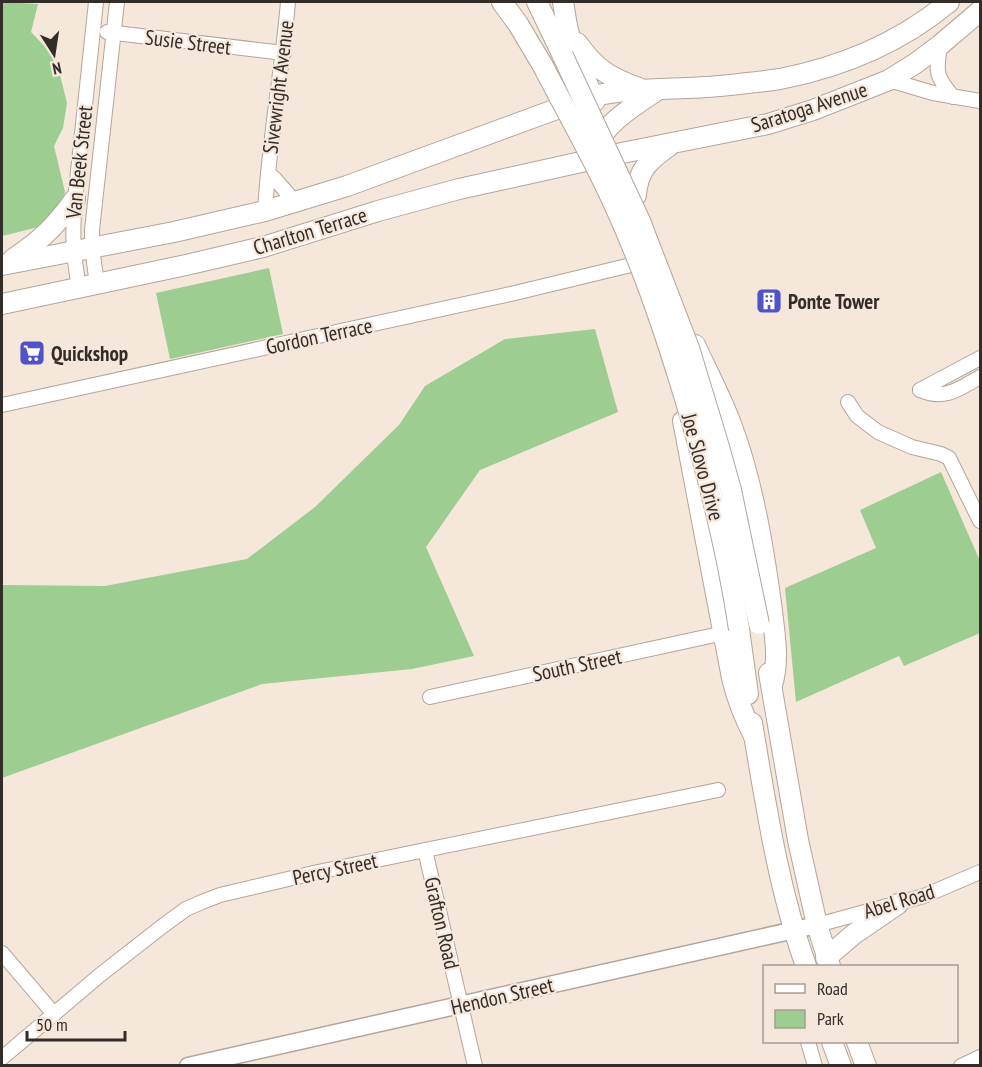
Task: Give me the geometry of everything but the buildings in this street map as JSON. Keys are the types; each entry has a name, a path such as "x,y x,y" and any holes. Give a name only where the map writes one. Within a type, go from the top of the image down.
{"main road":[{"name":"Joe Slovo Drive","path":"502,2 543,66 601,176 650,290 671,350 710,489 728,567 731,631 754,736 767,814 793,930 805,965"},
{"name":"Joe Slovo Drive","path":"537,2 640,222 689,348 731,490 772,685 798,840 817,925 828,962"},
{"path":"563,2 568,31 586,82 636,195 673,284 695,345 739,447 767,573 776,657 772,685"},
{"name":"Saratoga Avenue","path":"592,96 780,79 821,68 886,44 910,31 949,2"},
{"name":"Saratoga Avenue","path":"617,154 784,119 890,80 940,45 981,11"},
{"path":"568,31 587,57 607,75 653,89"},
{"path":"653,89 626,111 598,140 592,160 666,347 699,500 731,631"},
{"name":"Charlton Terrace","path":"3,264 174,232 265,211 347,186 592,96"},
{"path":"636,195 637,183 645,166 672,144"},
{"name":"Charlton Terrace","path":"2,304 263,247 423,198 617,154"},
{"path":"3,264 37,243 49,232 75,199"},
{"path":"828,962 854,934 898,904"},
{"path":"833,1043 841,1065"},
{"path":"858,1043 866,1065"}],"street":[{"name":"Van Beek Street","path":"88,286 82,250 73,230 96,2"},
{"name":"Van Beek Street","path":"88,286 82,250 92,230 117,2"},
{"name":"Sivewright Avenue","path":"265,211 288,2"},
{"name":"Susie Street","path":"93,30 284,53"},
{"path":"940,45 938,77 952,97"},
{"path":"890,80 933,93 981,101"},
{"name":"Sivewright Avenue","path":"268,173 295,202"},
{"name":"Gordon Terrace","path":"2,405 515,293 635,264"},
{"path":"981,358 920,390 930,395 939,395 981,376"},
{"path":"848,402 857,416 871,429 912,447 949,458 981,521"},
{"name":"South Street","path":"430,697 731,631"},
{"name":"Percy Street","path":"2,1058 164,924 186,909 220,895 318,872 718,790"},
{"name":"Grafton Road","path":"425,850 475,1065"},
{"name":"Abel Road","path":"817,925 924,896 981,872"},
{"name":"Hendon Street","path":"188,1065 817,925"},
{"path":"2,953 54,1014"},
{"path":"809,1043 815,1065"},
{"path":"962,1065 981,1057"}],"green space":[{"path":"2,2 38,4 31,32 48,50 59,71 67,103 63,128 54,146 65,192 60,208 43,226 2,236"},
{"path":"269,268 283,334 170,359 156,293"},
{"path":"595,329 618,412 480,470 426,547 474,656 412,669 262,684 2,778 2,585 105,586 247,559 315,507 399,425 425,386 505,339"},
{"path":"941,472 980,561 980,633 904,666 899,656 796,702 785,588 876,548 860,510"}],"place":[{"name":"Ponte Tower","path":"769,301"},
{"name":"Quickshop","path":"32,353"}]}
